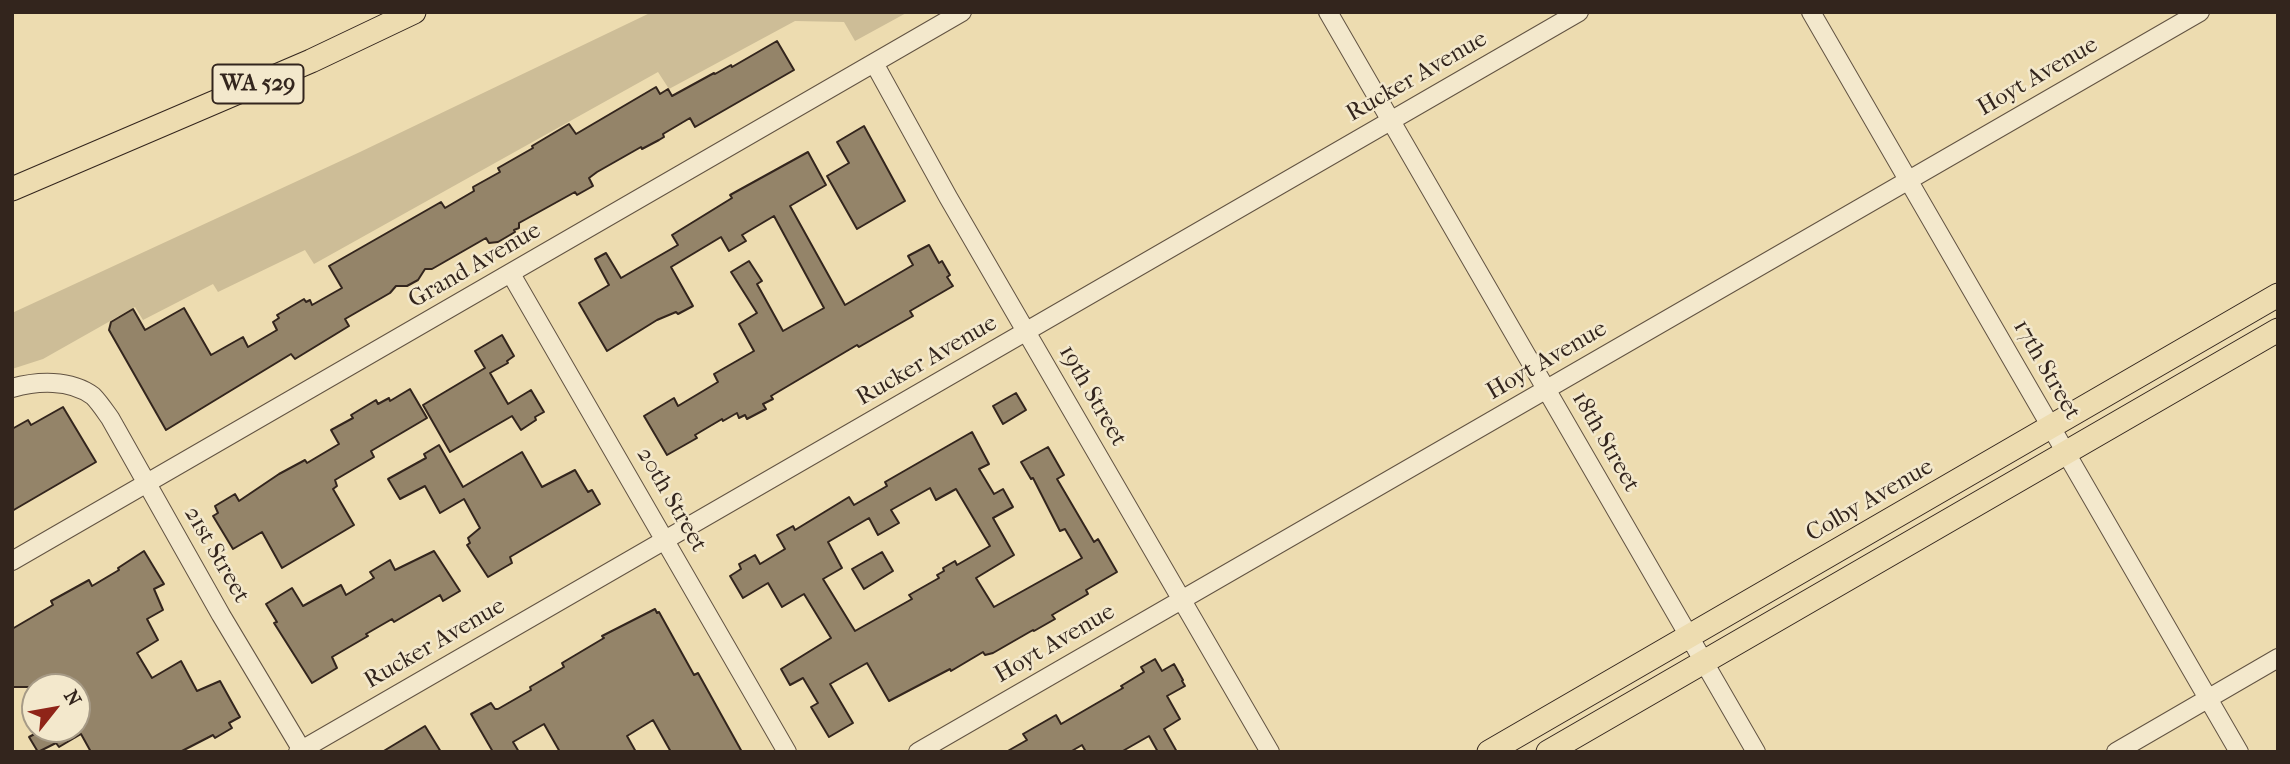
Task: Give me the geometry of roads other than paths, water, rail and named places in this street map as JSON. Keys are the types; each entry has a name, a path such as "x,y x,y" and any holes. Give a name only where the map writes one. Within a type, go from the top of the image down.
{"main road":[{"name":"WA 529","path":"12,189 311,61 415,12"},
{"name":"Colby Avenue","path":"1489,752 2278,295"},
{"path":"1548,752 2278,330"}],"street":[{"name":"Grand Avenue","path":"12,561 962,12"},
{"name":"18th Street","path":"1328,12 1756,752"},
{"name":"Rucker Avenue","path":"301,751 1579,12"},
{"name":"17th Street","path":"1811,12 2239,752"},
{"name":"Hoyt Avenue","path":"919,752 2200,12"},
{"name":"19th Street","path":"874,63 1026,332 1270,752"},
{"name":"20th Street","path":"511,274 787,752"},
{"name":"21st Street","path":"12,388 33,382 56,383 80,390 93,397 110,418 301,751"},
{"path":"2116,752 2278,658"}]}
